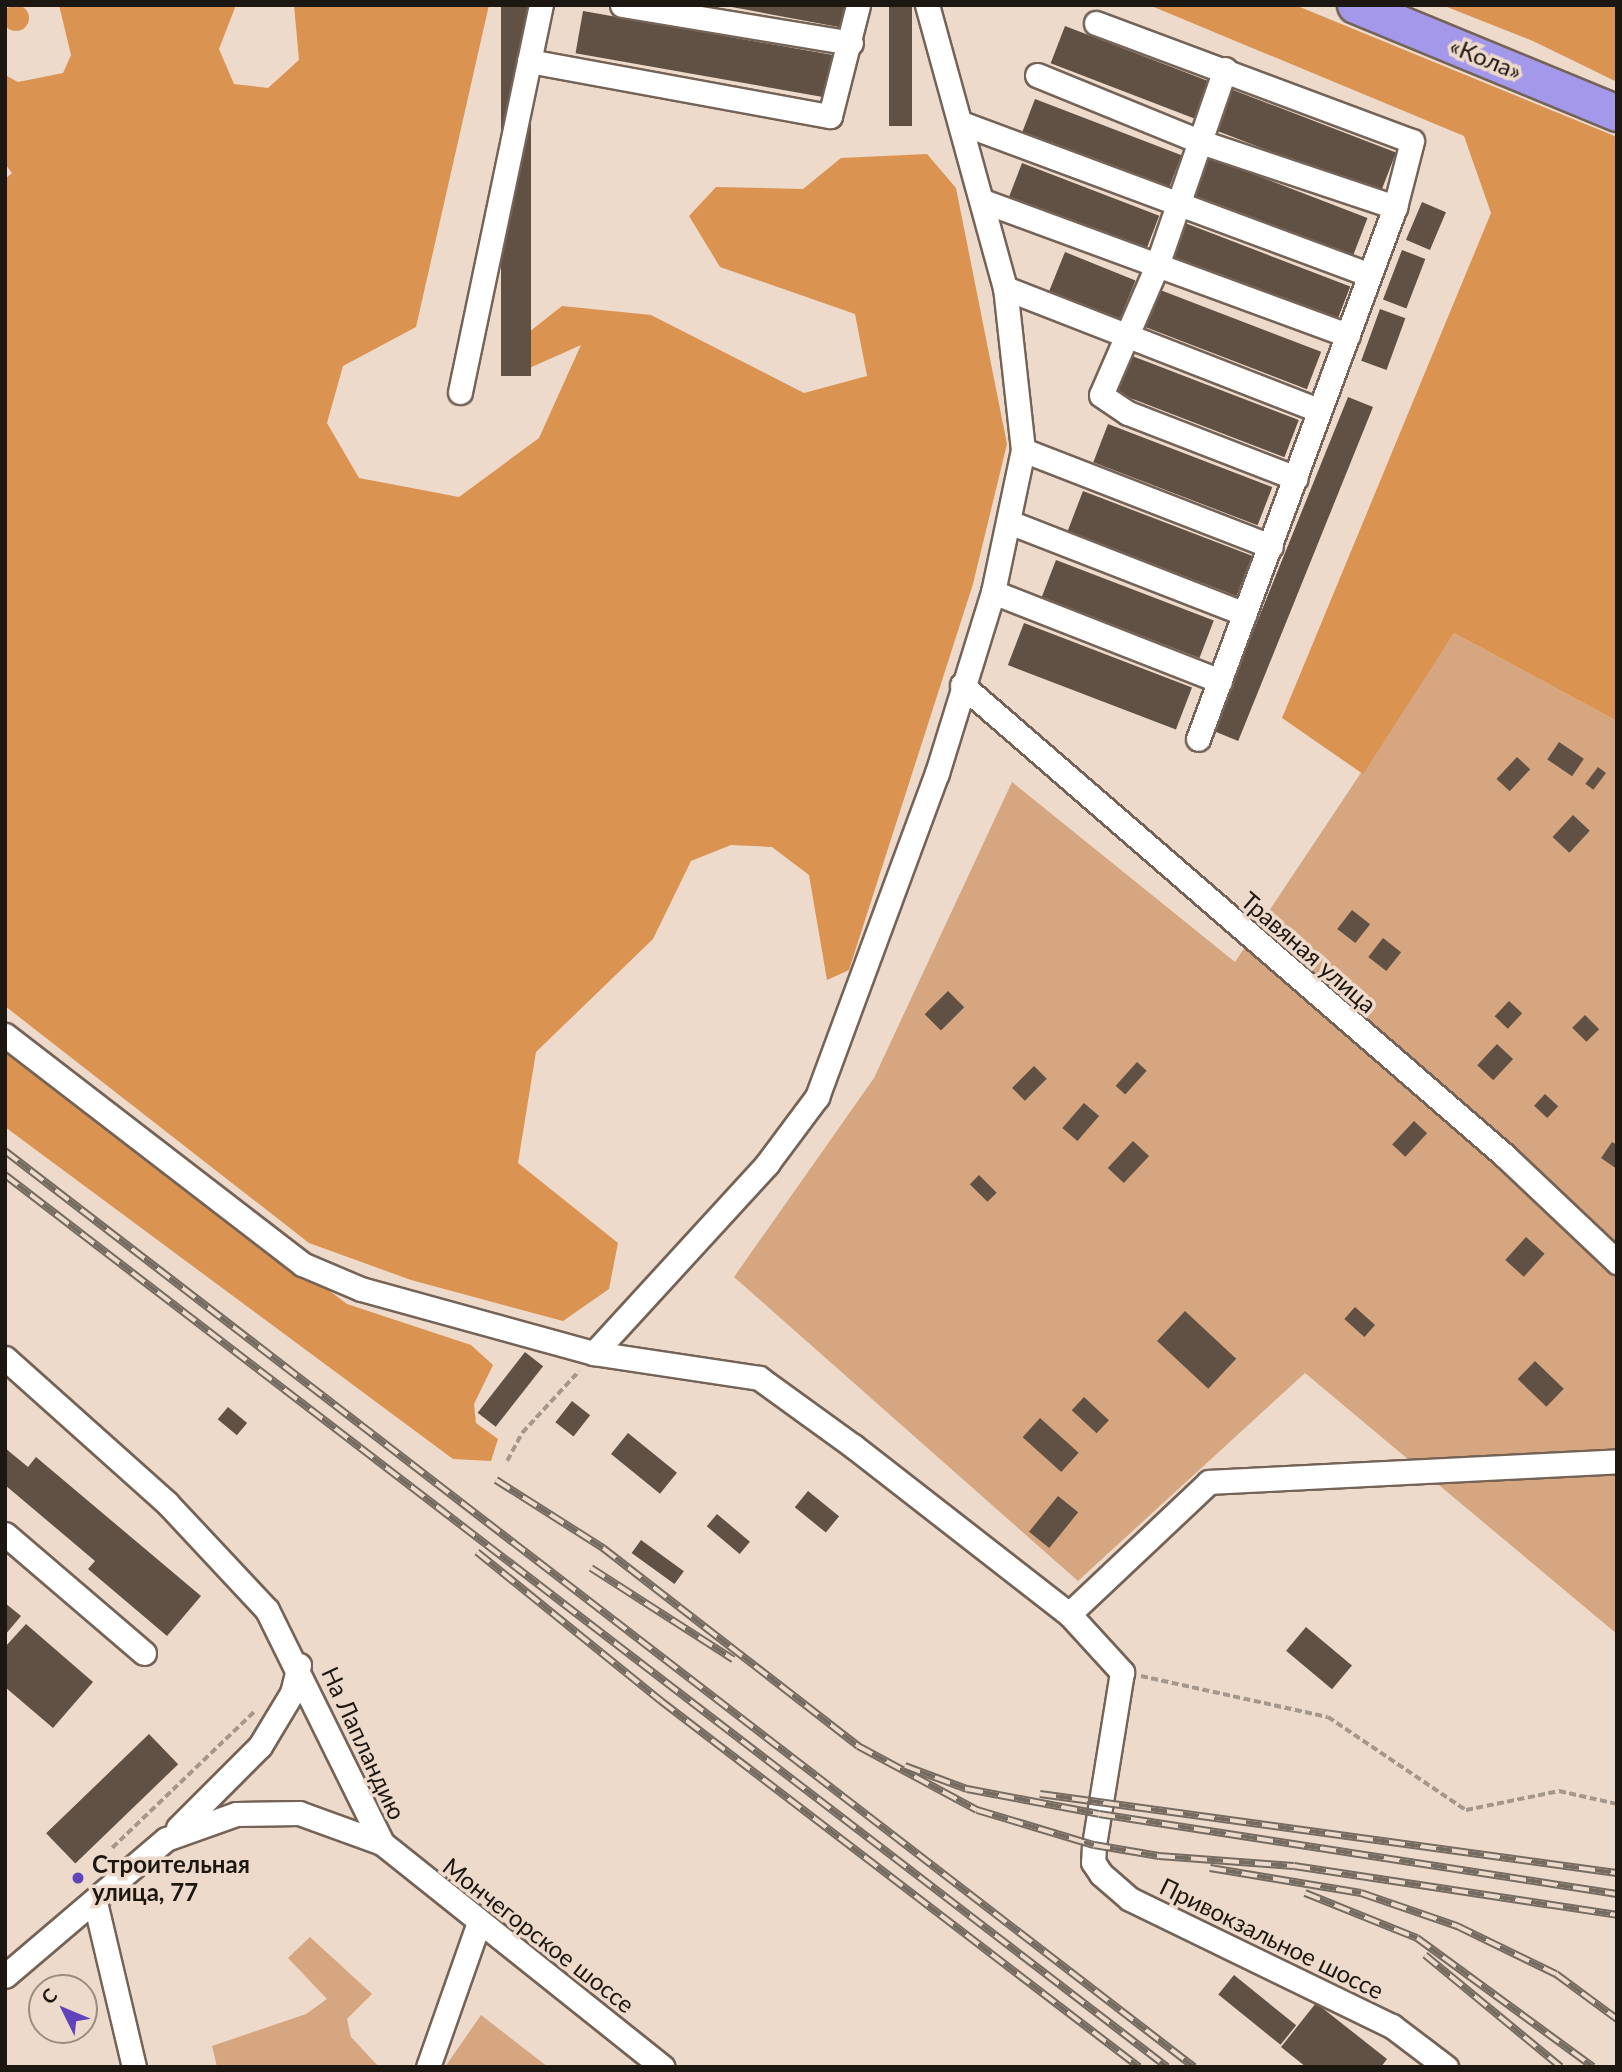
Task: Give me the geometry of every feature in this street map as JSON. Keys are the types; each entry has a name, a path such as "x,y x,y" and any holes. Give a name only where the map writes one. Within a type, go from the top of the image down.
{"highway":[{"name":"«Кола»","path":"1354,5 1617,113"}],"street":[{"path":"460,393 541,5"},
{"path":"622,5 851,43"},
{"path":"530,61 830,116 851,43 858,5"},
{"path":"594,1353 767,1164 817,1097 937,774 992,592 1023,450 1005,288 964,124 927,5"},
{"path":"1096,23 1412,141 1395,207 1348,335 1316,410 1296,478 1198,739"},
{"path":"1225,69 1156,268 1101,395 1128,413 1296,478"},
{"path":"1037,75 1201,142 1395,207"},
{"path":"964,124 1369,275"},
{"path":"983,201 1156,268 1348,335"},
{"path":"1005,288 1124,337 1316,410"},
{"path":"1023,450 1270,546"},
{"path":"1009,522 1245,614"},
{"path":"992,592 1220,681"},
{"name":"Травяная улица","path":"962,685 1504,1155 1617,1262"},
{"path":"5,1035 302,1264 361,1289 594,1353 759,1378 1069,1614 1122,1672"},
{"name":"На Лапландию","path":"5,1358 167,1503 267,1609 299,1665 382,1843"},
{"path":"1069,1614 1209,1482 1617,1461"},
{"path":"5,1534 144,1653"},
{"path":"5,1976 166,1839 260,1746 292,1693 299,1665"},
{"name":"Привокзальное шоссе","path":"1122,1672 1094,1845 1093,1862 1101,1874 1130,1899 1392,2026 1446,2067"},
{"path":"166,1839 203,1823 271,1810 328,1820 382,1843"},
{"name":"Мончегорское шоссе","path":"382,1843 663,2067"},
{"path":"95,1902 134,2067"},
{"path":"428,2067 479,1923"}],"path":[{"path":"506,1461 522,1433 594,1353"},
{"path":"1122,1672 1328,1717 1466,1810 1559,1791 1617,1804"},
{"path":"112,1848 259,1707"}],"shaded area":[{"path":"16,5 25,9 29,18 25,27 16,31 7,27 3,18 7,9"},
{"path":"59,5 236,5 219,49 234,84 268,88 299,60 294,5 489,5 416,327 343,366 327,423 359,478 459,497 539,438 581,345 516,374 505,351 562,306 651,315 804,393 867,376 855,314 720,267 689,216 716,187 803,189 841,158 927,154 956,188 1007,444 973,584 849,970 827,980 809,875 772,847 731,845 691,861 653,939 536,1052 518,1163 618,1243 609,1289 563,1321 411,1280 309,1243 5,1006 5,179 12,173 5,164 5,75 18,82 63,73 71,55"},
{"path":"1149,5 1295,5 1617,137 1617,721 1454,633 1363,774 1282,718 1491,213 1464,136"},
{"path":"1442,5 1617,5 1617,82 1533,41"},
{"path":"1454,633 1617,721 1617,1634 1305,1373 1078,1581 734,1277 874,1078 1012,782 1235,962"},
{"path":"5,1047 347,1304 471,1345 493,1365 474,1404 476,1423 498,1439 491,1461 453,1459 5,1127"},
{"path":"310,1937 372,1994 347,2019 351,2037 379,2067 217,2067 212,2046 306,2014 327,1999 288,1958"},
{"path":"481,2015 548,2067 445,2067"}],"building":[{"path":"501,5 531,5 531,376 501,376"},
{"path":"721,5 848,5 844,28"},
{"path":"889,5 912,5 912,126 889,126"},
{"path":"583,11 843,57 836,99 576,53"},
{"path":"1065,26 1211,82 1196,119 1051,63"},
{"path":"1228,88 1396,153 1380,194 1212,129"},
{"path":"1035,99 1182,155 1166,196 1019,140"},
{"path":"1206,156 1368,218 1352,258 1191,196"},
{"path":"1022,163 1159,216 1146,250 1009,198"},
{"path":"1422,202 1446,212 1430,250 1406,240"},
{"path":"1185,223 1350,286 1336,323 1171,259"},
{"path":"1402,250 1425,259 1406,308 1383,299"},
{"path":"1065,252 1135,280 1118,324 1047,296"},
{"path":"1155,288 1321,352 1307,389 1141,325"},
{"path":"1380,309 1405,318 1387,370 1361,361"},
{"path":"1127,354 1299,420 1284,457 1113,391"},
{"path":"1348,397 1373,407 1238,741 1213,731"},
{"path":"1108,424 1272,487 1258,525 1093,462"},
{"path":"1083,491 1252,556 1237,596 1068,531"},
{"path":"1056,560 1214,621 1199,658 1042,597"},
{"path":"1024,623 1192,688 1176,730 1008,665"},
{"path":"1559,742 1584,759 1572,776 1547,759"},
{"path":"1517,757 1530,769 1510,791 1497,779"},
{"path":"1598,767 1606,773 1593,790 1585,784"},
{"path":"1573,815 1590,831 1569,853 1553,837"},
{"path":"1352,910 1370,924 1355,943 1337,929"},
{"path":"1383,938 1401,952 1386,971 1368,957"},
{"path":"948,991 964,1007 941,1031 925,1014"},
{"path":"1509,1001 1522,1013 1508,1029 1495,1016"},
{"path":"1585,1015 1599,1029 1586,1042 1572,1028"},
{"path":"1497,1044 1513,1059 1493,1080 1477,1065"},
{"path":"1137,1062 1147,1071 1125,1094 1116,1086"},
{"path":"1034,1066 1047,1079 1025,1101 1012,1088"},
{"path":"1545,1094 1558,1106 1547,1118 1534,1106"},
{"path":"1084,1103 1099,1116 1077,1141 1062,1128"},
{"path":"1414,1121 1427,1133 1405,1157 1392,1144"},
{"path":"1133,1141 1149,1156 1124,1183 1108,1168"},
{"path":"1612,1142 1617,1145 1617,1169 1601,1158"},
{"path":"979,1175 997,1193 987,1202 970,1184"},
{"path":"1526,1237 1545,1254 1524,1277 1505,1260"},
{"path":"1355,1307 1375,1325 1364,1337 1344,1319"},
{"path":"1185,1311 1236,1359 1208,1389 1157,1341"},
{"path":"525,1352 543,1366 496,1427 478,1413"},
{"path":"1535,1361 1564,1389 1546,1407 1518,1379"},
{"path":"1084,1397 1109,1420 1097,1433 1072,1410"},
{"path":"572,1401 590,1415 574,1436 555,1422"},
{"path":"228,1407 247,1423 237,1435 218,1419"},
{"path":"1040,1418 1079,1453 1061,1472 1023,1437"},
{"path":"628,1433 677,1473 660,1494 611,1454"},
{"path":"5,1448 28,1467 36,1457 201,1596 167,1636 88,1569 95,1561 5,1485"},
{"path":"808,1491 839,1516 826,1532 795,1507"},
{"path":"1058,1496 1078,1512 1049,1548 1029,1532"},
{"path":"717,1514 750,1542 740,1554 707,1526"},
{"path":"641,1540 684,1571 674,1584 632,1553"},
{"path":"5,1603 21,1616 5,1635"},
{"path":"26,1624 93,1682 53,1728 5,1687 5,1647"},
{"path":"1306,1627 1352,1666 1332,1689 1286,1651"},
{"path":"149,1734 178,1764 75,1864 46,1833"},
{"path":"1234,1975 1296,2025 1280,2045 1218,1994"},
{"path":"1316,2003 1387,2059 1381,2067 1306,2067 1281,2047"}],"railway":[{"path":"5,1151 1194,2067"},
{"path":"5,1175 1167,2067"},
{"path":"496,1480 603,1548 858,1746 977,1810 1094,1845 1159,1856 1294,1866 1617,1915"},
{"path":"477,1552 661,1701 1139,2067"},
{"path":"591,1568 733,1659"},
{"path":"905,1766 967,1789 1099,1814 1617,1894"},
{"path":"1040,1794 1617,1873"},
{"path":"1210,1868 1361,1893 1457,1926 1556,1974 1617,2019"},
{"path":"1305,1893 1417,1938 1593,2067"},
{"path":"1425,1955 1561,2067"}],"place":[{"name":"Строительная улица, 77","path":"78,1878"}]}
